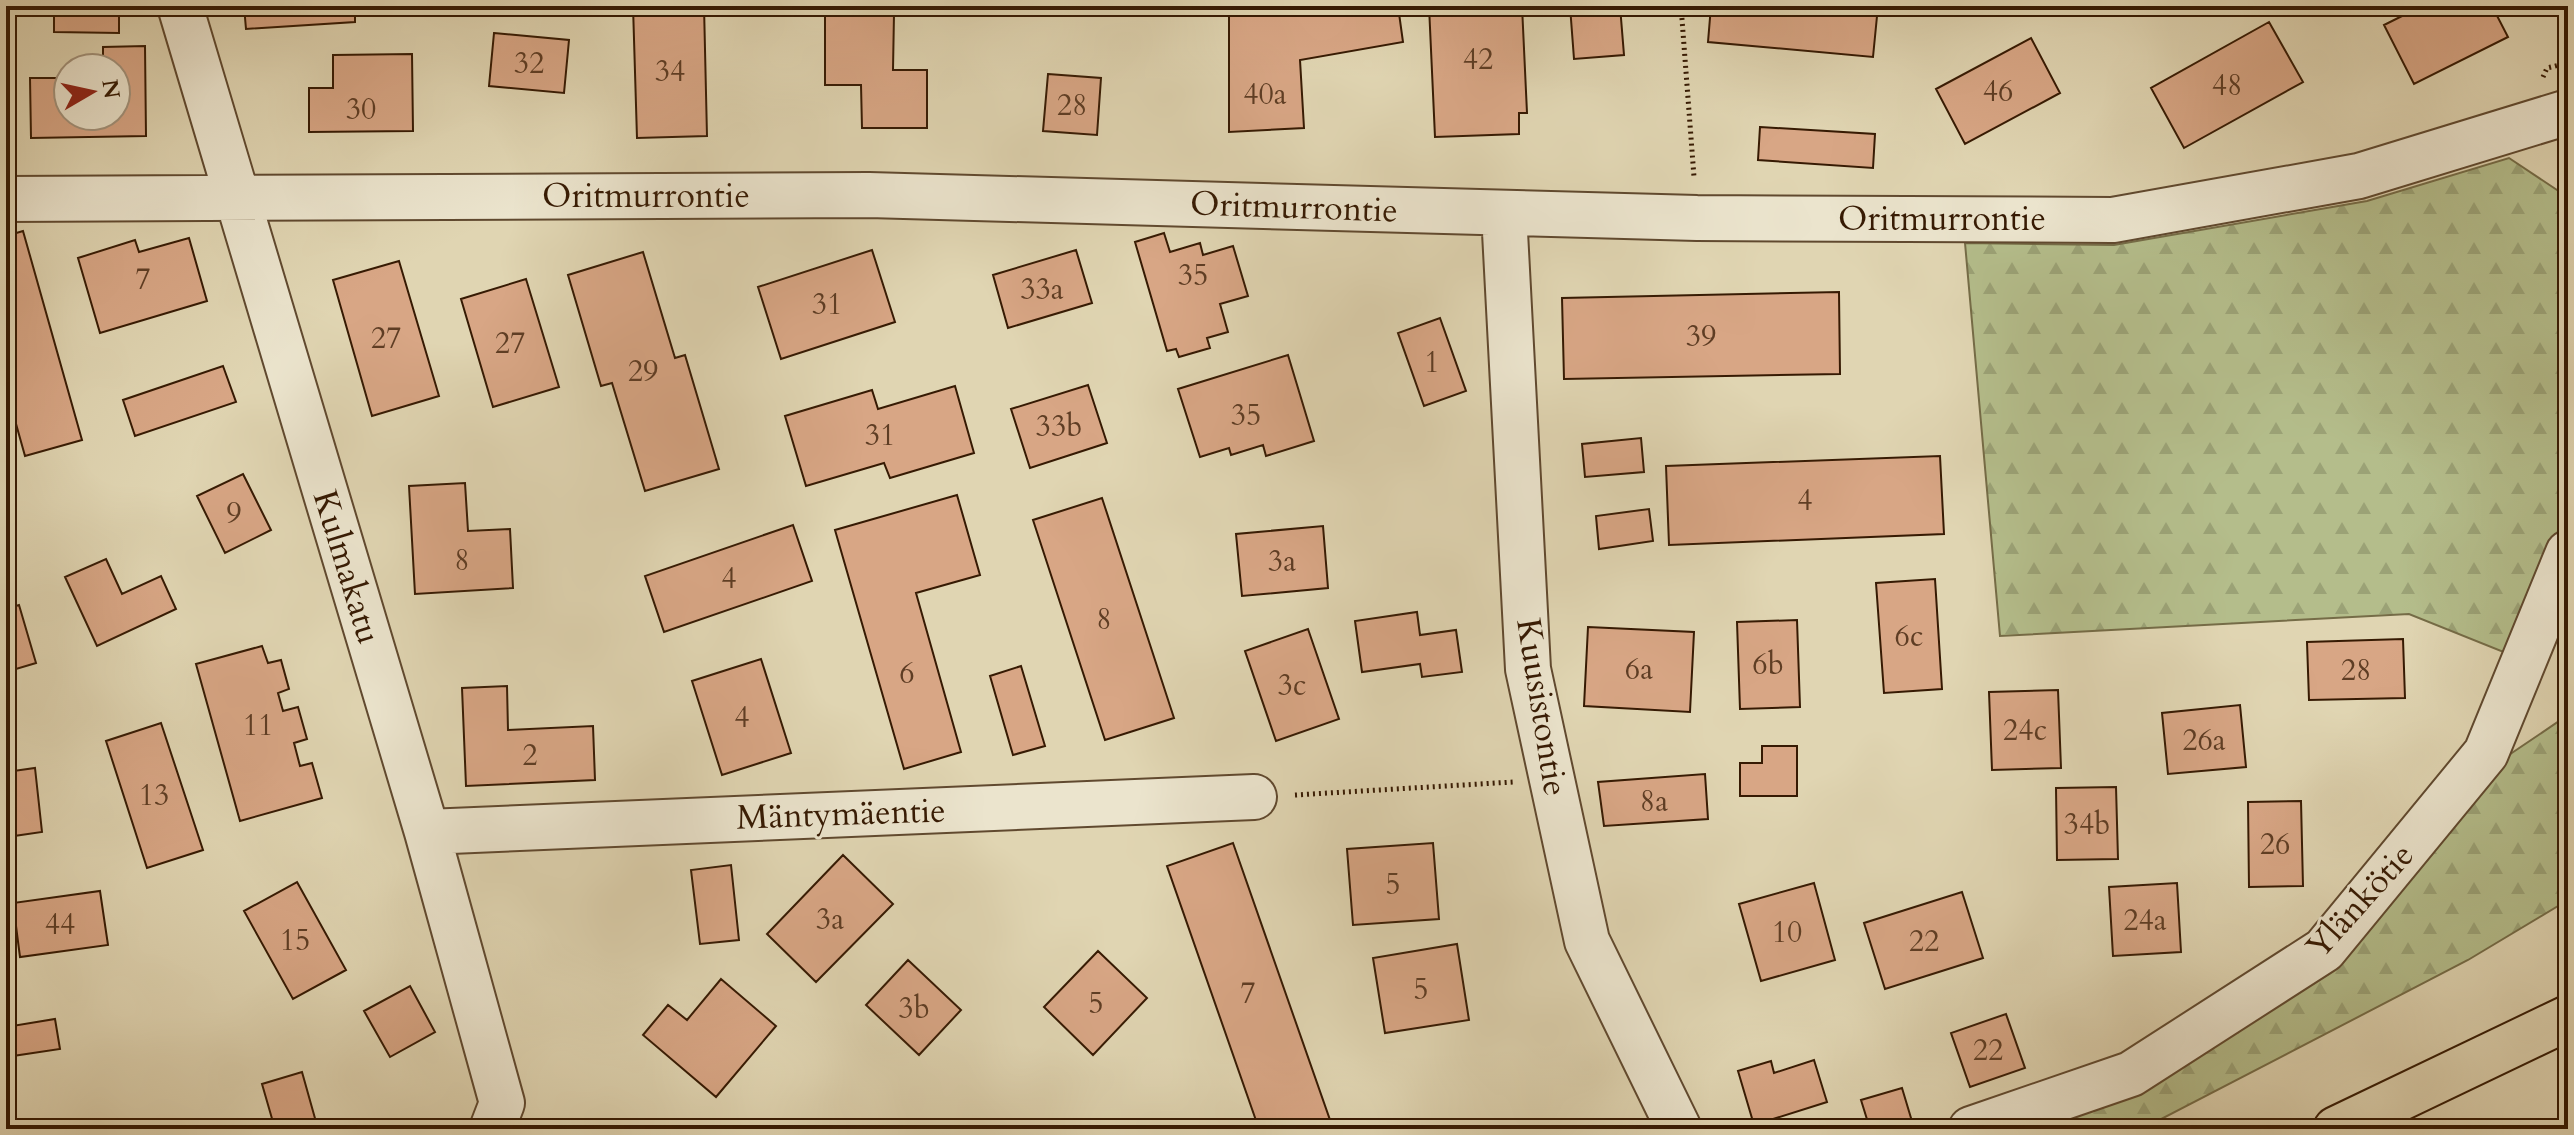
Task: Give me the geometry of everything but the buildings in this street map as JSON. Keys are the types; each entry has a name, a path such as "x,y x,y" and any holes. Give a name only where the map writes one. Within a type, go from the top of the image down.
{"main road":[{"path":"2336,1129 2568,1018"}],"street":[{"name":"Kulmakatu","path":"180,6 427,832 502,1103 492,1129"},
{"name":"Oritmurrontie","path":"6,199 869,195 1697,218 2113,220 2359,176 2568,112"},
{"name":"Kuusistontie","path":"1504,213 1528,669 1587,941 1679,1129"},
{"name":"Ylänkötie","path":"1971,1129 2131,1074 2324,950 2486,753 2568,553"},
{"name":"Mäntymäentie","path":"427,832 1254,797"}],"path":[{"path":"1681,6 1697,218"},
{"path":"1254,797 1553,780"}],"green space":[{"path":"2509,158 2566,196 2568,521 2506,653 2409,614 2000,636 1965,243 2114,245 2367,201"},
{"path":"2568,715 2568,900 2468,960 2142,1129 2035,1129 2141,1092 2330,973 2500,761"}]}
